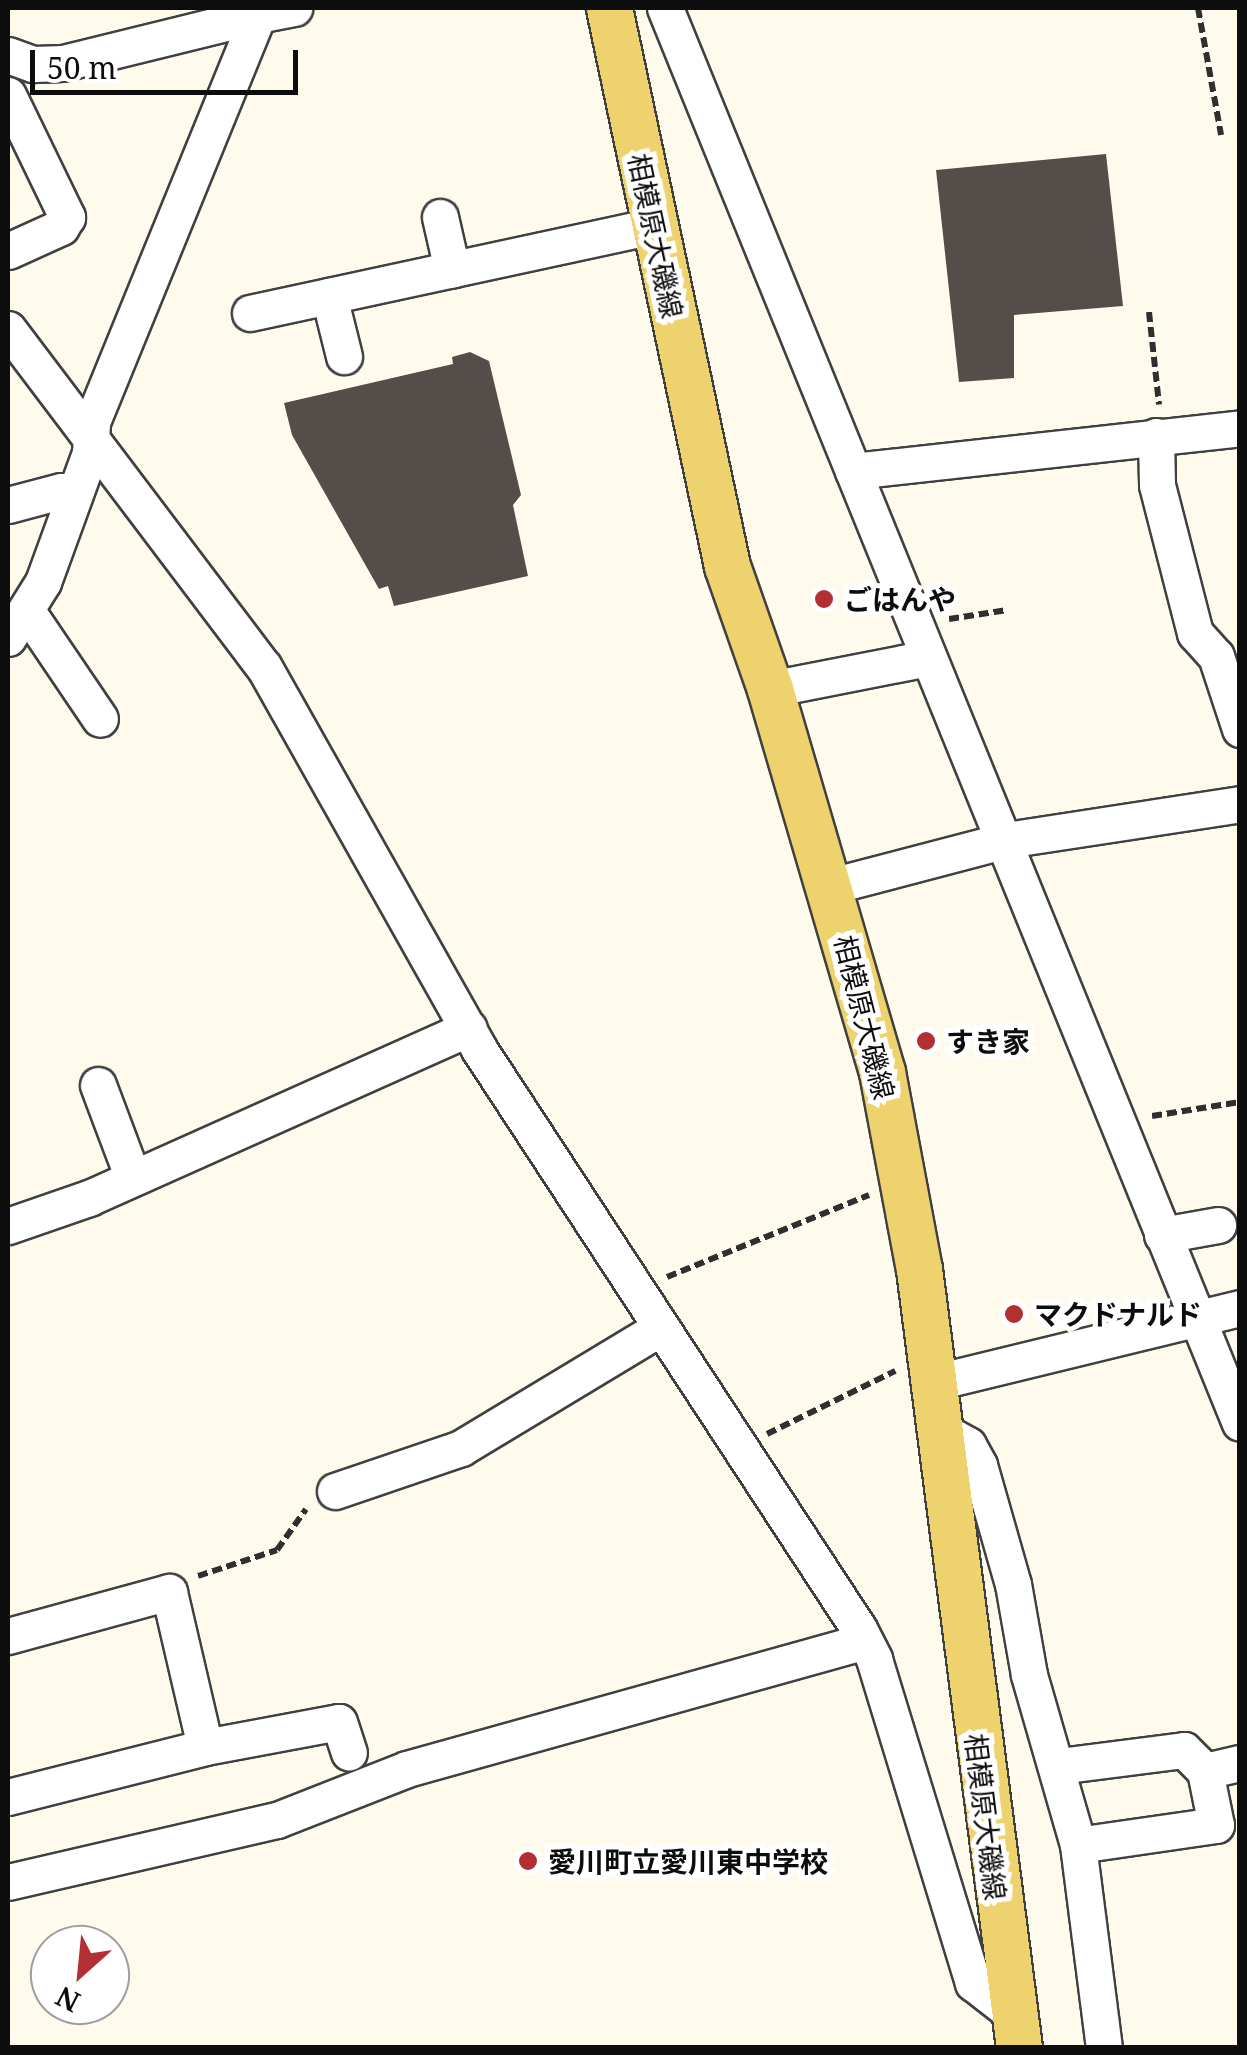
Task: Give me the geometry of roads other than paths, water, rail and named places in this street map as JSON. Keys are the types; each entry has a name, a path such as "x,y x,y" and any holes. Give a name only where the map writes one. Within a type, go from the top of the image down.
{"main road":[{"name":"相模原大磯線","path":"609,8 726,566 770,689 882,1072 940,1430 1016,2031"}],"street":[{"path":"8,55 33,64 63,62 294,8"},
{"path":"665,8 928,658 1006,840 1061,938 1117,1121 1239,1421"},
{"path":"100,719 17,624 74,494 90,436 258,16"},
{"path":"8,95 67,217 61,227 8,252"},
{"path":"440,217 452,270"},
{"path":"250,313 654,226"},
{"path":"329,296 344,356"},
{"path":"8,329 90,436 186,534 280,662 442,961 469,1028 572,1215 634,1291 874,1659 973,1983 1016,2031"},
{"path":"854,470 1240,428"},
{"path":"1159,436 1157,485 1195,633 1216,656 1240,729"},
{"path":"8,505 61,491 74,494"},
{"path":"770,689 928,658"},
{"path":"830,886 1006,840 1240,804"},
{"path":"8,1226 133,1178 469,1028"},
{"path":"98,1085 133,1178"},
{"path":"1162,1236 1218,1225"},
{"path":"930,1370 1240,1308"},
{"path":"335,1490 461,1448 658,1330"},
{"path":"940,1430 968,1445 979,1465 1013,1584 1029,1675 1059,1766 1078,1845 1104,2048"},
{"path":"8,1636 169,1592 205,1747"},
{"path":"8,1882 277,1820 407,1769 862,1642"},
{"path":"8,1797 205,1747 339,1722 349,1752"},
{"path":"1059,1766 1184,1750 1205,1771 1216,1825 1078,1845"},
{"path":"1205,1771 1240,1764"}],"place":[{"name":"ごはんや","path":"824,599"},
{"name":"すき家","path":"926,1041"},
{"name":"マクドナルド","path":"1014,1314"},
{"name":"愛川町立愛川東中学校","path":"528,1861"}]}
